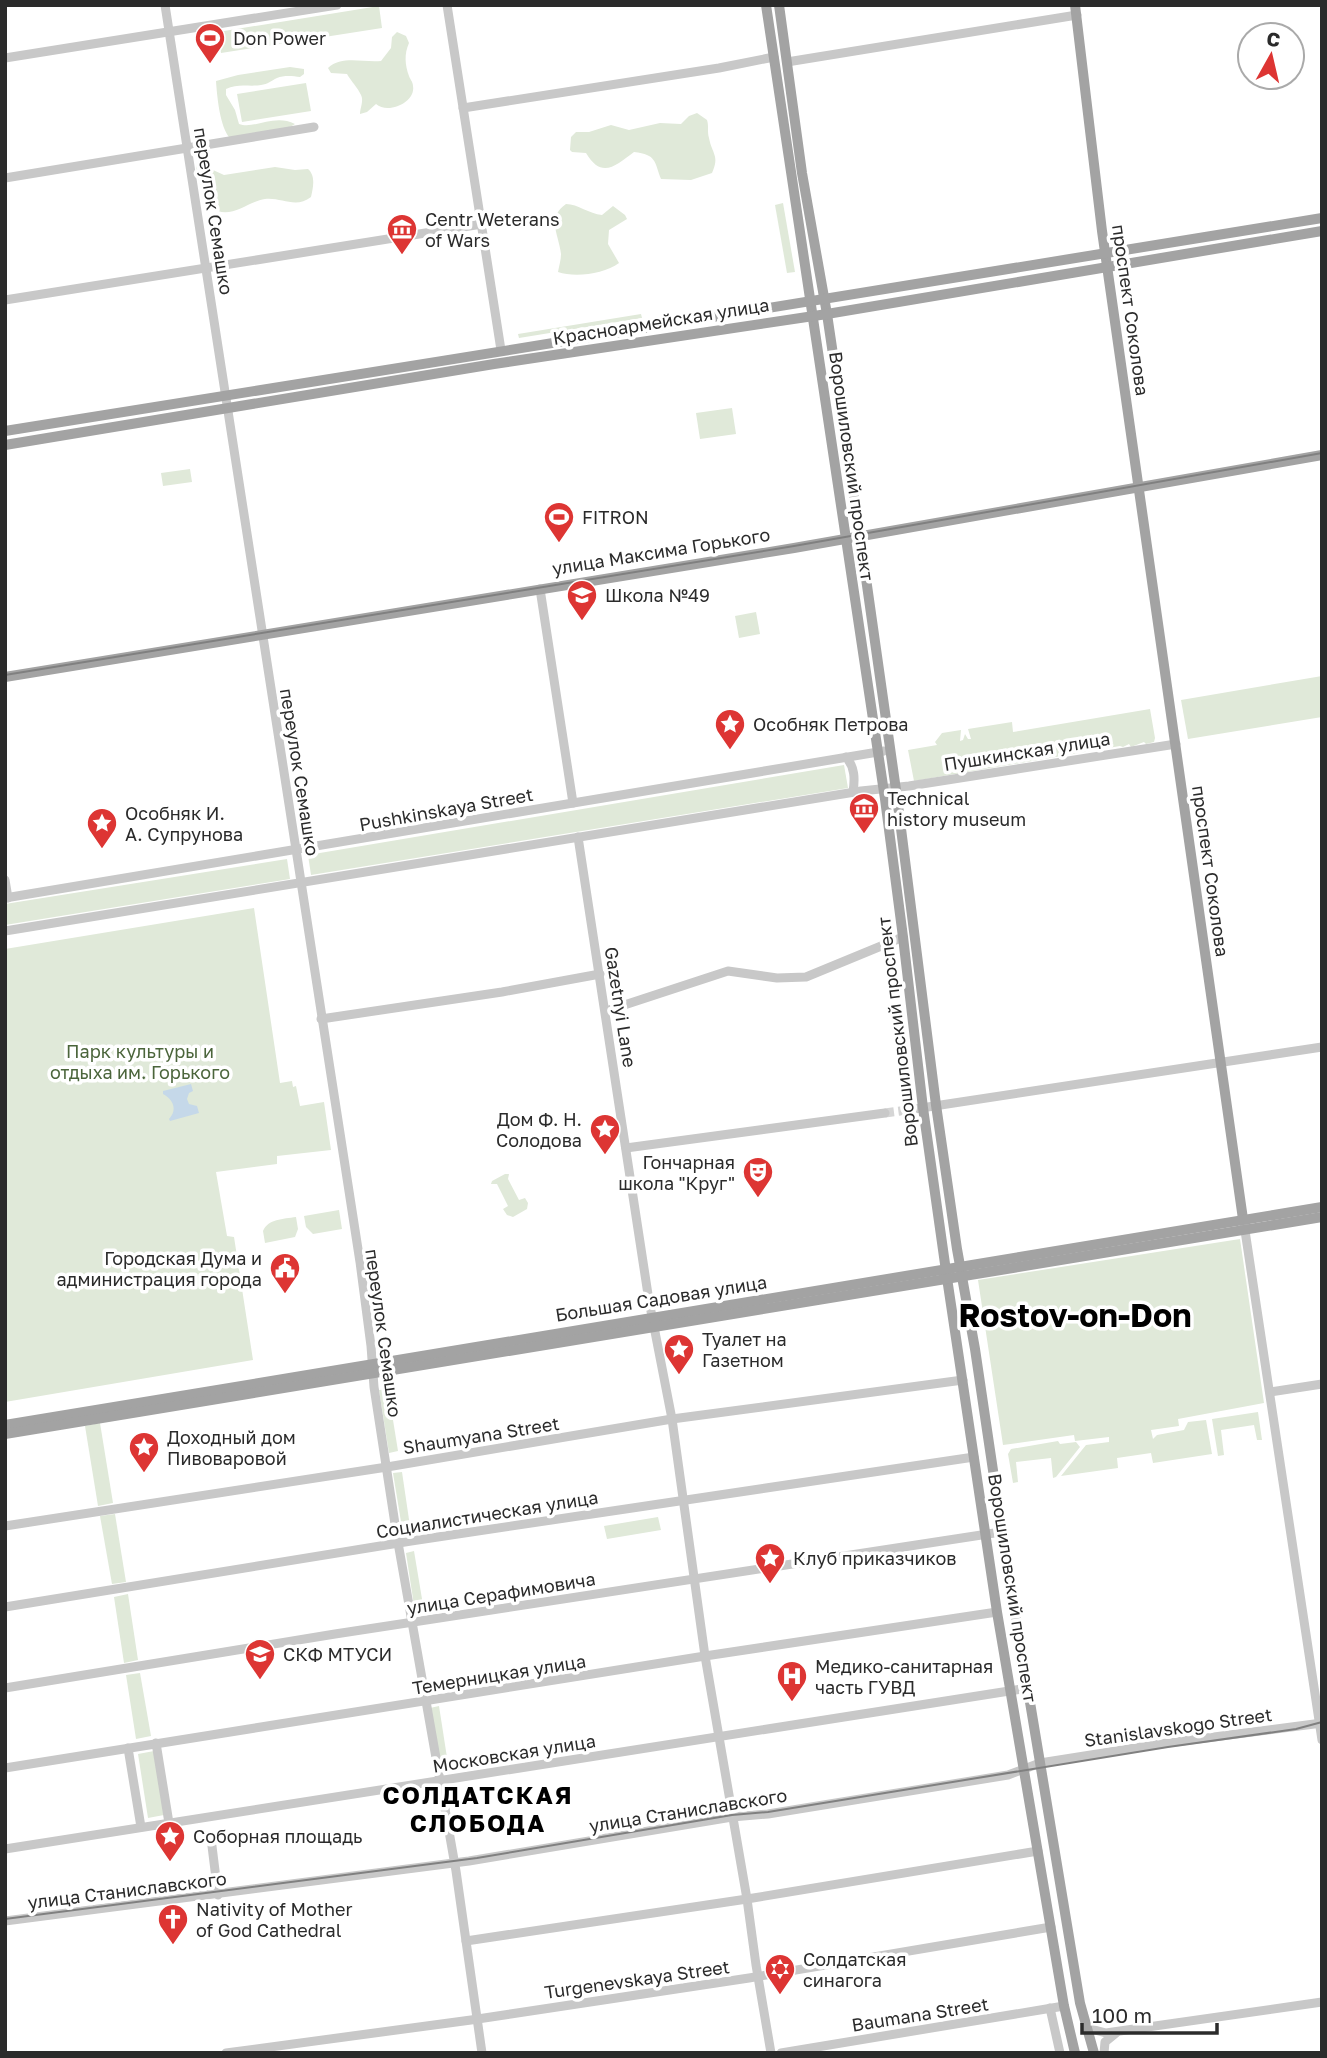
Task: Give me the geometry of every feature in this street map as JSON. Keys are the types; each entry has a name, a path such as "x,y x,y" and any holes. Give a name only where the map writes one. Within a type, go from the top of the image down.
{"main road":[{"name":"Ворошиловский проспект","path":"766,5 878,752 923,1108 997,1612 1064,2006 1075,2053"},
{"name":"Ворошиловский проспект","path":"779,5 802,173 825,301 860,536 936,1105 1040,1763 1080,2003 1094,2053"},
{"name":"проспект Соколова","path":"1076,10 1106,261 1244,1224"},
{"name":"Красноармейская улица","path":"5,444 503,363 827,314 1322,218"},
{"name":"Красноармейская улица","path":"5,430 810,303 1322,231"},
{"name":"улица Максима Горького","path":"5,677 845,539 1322,455"},
{"name":"Большая Садовая улица","path":"5,1424 653,1322 1244,1224 1322,1207"},
{"name":"Большая Садовая улица","path":"1244,1224 1322,1217"},
{"name":"Большая Садовая улица","path":"5,1434 373,1368"}],"street":[{"name":"переулок Семашко","path":"165,5 358,1250 398,1543 454,1863 482,2053"},
{"path":"5,58 337,5"},
{"path":"447,5 501,350"},
{"path":"787,62 1076,10"},
{"path":"463,108 774,57"},
{"path":"5,178 314,127"},
{"path":"5,300 482,224"},
{"path":"540,589 573,803"},
{"name":"Пушкинская улица","path":"883,789 1175,744"},
{"name":"Pushkinskaya Street","path":"7,898 890,750"},
{"path":"846,757 854,775 853,792"},
{"path":"5,930 883,789"},
{"name":"Gazetnyi Lane","path":"578,838 653,1322 672,1419 705,1656 771,2053"},
{"path":"5,880 7,898"},
{"path":"606,1010 728,971 777,978 806,977 903,937"},
{"name":"Gazetnyi Lane","path":"321,1019 502,992 600,974"},
{"path":"908,1110 1322,1047"},
{"path":"626,1149 885,1113"},
{"name":"проспект Соколова","path":"1244,1224 1322,1740"},
{"name":"Shaumyana Street","path":"5,1526 387,1467 672,1419 963,1380"},
{"path":"1270,1392 1322,1384"},
{"name":"Социалистическая улица","path":"5,1608 398,1543 974,1457"},
{"name":"улица Серафимовича","path":"5,1688 694,1578 1002,1532"},
{"name":"Темерницкая улица","path":"5,1768 997,1612"},
{"name":"Московская улица","path":"5,1849 1028,1688"},
{"name":"Stanislavskogo Street","path":"1040,1763 1320,1723"},
{"path":"156,1744 169,1823"},
{"path":"128,1748 141,1828"},
{"name":"улица Станиславского","path":"5,1921 454,1863 732,1817 768,1814 1008,1776 1040,1763"},
{"path":"211,1838 218,1895"},
{"path":"466,1941 747,1899 1038,1851"},
{"name":"Turgenevskaya Street","path":"226,2053 758,1977 1051,1927"},
{"path":"1085,2023 1099,2033 1322,2002"},
{"name":"Baumana Street","path":"781,2053 1064,2006"},
{"path":"1050,2008 1060,2053"},
{"path":"1104,2053 1108,2037 1113,2033 1131,2029"}],"green space":[{"path":"379,6 382,28 221,53 218,32"},
{"path":"397,32 406,36 409,43 406,64 413,92 406,102 400,105 387,108 376,104 360,114 362,97 347,74 331,73 328,68 346,61 381,61 391,48 392,37"},
{"path":"290,67 304,69 304,74 300,77 280,77 261,85 230,87 226,89 226,95 239,124 251,125 280,120 295,124 230,138 221,120 216,81"},
{"path":"306,83 311,111 242,122 237,94"},
{"path":"697,113 707,120 715,163 712,173 691,180 661,179 651,157 641,153 634,152 615,165 603,168 586,153 570,150 571,137 576,132 589,132 611,125 629,130 660,123 681,124"},
{"path":"202,156 213,170 224,175 275,167 308,169 313,179 311,197 300,202 265,199 230,212 218,211 207,202 199,181 197,165"},
{"path":"783,203 795,272 787,273 775,205"},
{"path":"566,204 602,215 613,206 625,215 627,219 609,230 608,244 619,263 589,274 558,272 561,254 555,221 556,215"},
{"path":"641,314 642,318 519,338 518,334"},
{"path":"732,408 736,434 700,439 696,413"},
{"path":"190,469 192,482 163,486 161,473"},
{"path":"756,612 760,634 739,638 735,616"},
{"path":"1322,676 1322,717 1188,739 1181,700"},
{"path":"1150,709 1154,742 914,781 908,750 937,745 935,742 942,733 961,730 960,741 965,734 971,739 968,729 1012,722 1013,732"},
{"path":"844,765 848,788 311,875 308,855"},
{"path":"287,859 290,879 5,925 5,904"},
{"name":"Парк культуры и отдыха им. Горького","path":"254,908 280,1083 292,1081 293,1087 296,1086 300,1106 324,1102 331,1150 277,1156 277,1164 216,1172 227,1236 234,1237 253,1360 5,1402 5,949"},
{"path":"509,1174 508,1179 519,1200 525,1198 528,1203 527,1209 513,1217 507,1215 503,1209 508,1206 497,1184 491,1184"},
{"path":"339,1210 342,1229 313,1234 306,1227 304,1216"},
{"path":"296,1217 298,1229 295,1237 265,1243 263,1231 268,1224"},
{"path":"1240,1239 1264,1403 1178,1419 1179,1426 1151,1430 1153,1439 1157,1435 1184,1430 1188,1422 1206,1420 1212,1454 1153,1463 1151,1453 1117,1458 1118,1468 1061,1476 1086,1445 1109,1442 1109,1437 1075,1441 1074,1435 1003,1445 978,1280"},
{"path":"388,1389 398,1451 389,1453 379,1390"},
{"path":"1258,1412 1262,1440 1257,1440 1254,1425 1221,1430 1224,1455 1218,1456 1212,1419"},
{"path":"100,1423 113,1503 98,1506 85,1426"},
{"path":"1058,1441 1060,1444 1076,1442 1080,1447 1056,1477 1053,1478 1051,1458 1016,1462 1018,1482 1013,1483 1008,1454 1011,1449"},
{"path":"402,1472 411,1533 403,1534 393,1473"},
{"path":"115,1514 126,1582 112,1584 100,1516"},
{"path":"658,1517 661,1530 607,1539 604,1526"},
{"path":"414,1551 424,1611 415,1612 406,1553"},
{"path":"128,1594 138,1660 124,1663 114,1597"},
{"path":"140,1673 151,1736 136,1739 126,1675"},
{"path":"439,1706 448,1764 440,1765 430,1708"},
{"path":"154,1751 164,1815 148,1818 138,1754"}],"water":[{"path":"191,1084 193,1091 187,1099 189,1104 197,1106 199,1113 170,1121 173,1105 163,1091"}],"tunnel":[{"path":"885,1113 908,1110"}],"tram line":[{"path":"5,675 794,546 1322,453"},
{"path":"5,1919 477,1858 732,1815 768,1812 1296,1729 1322,1722"}],"place":[{"name":"Don Power","path":"210,65"},
{"name":"Centr Weterans of Wars","path":"402,256"},
{"name":"FITRON","path":"559,544"},
{"name":"Школа №49","path":"582,622"},
{"name":"Особняк Петрова","path":"730,751"},
{"name":"Technical history museum","path":"864,835"},
{"name":"Особняк И. А. Супрунова","path":"102,850"},
{"name":"Дом Ф. Н. Солодова","path":"605,1156"},
{"name":"Гончарная школа \"Круг\"","path":"758,1199"},
{"name":"Городская Дума и администрация города","path":"285,1295"},
{"name":"Туалет на Газетном","path":"679,1376"},
{"name":"Доходный дом Пивоваровой","path":"144,1474"},
{"name":"Клуб приказчиков","path":"770,1585"},
{"name":"СКФ МТУСИ","path":"260,1681"},
{"name":"Медико-санитарная часть ГУВД","path":"792,1703"},
{"name":"Соборная площадь","path":"170,1863"},
{"name":"Nativity of Mother of God Cathedral","path":"173,1946"},
{"name":"Солдатская синагога","path":"780,1996"}],"district":[{"name":"Rostov-on-Don","path":"1075,1315"},
{"name":"СОЛДАТСКАЯ СЛОБОДА","path":"478,1808"}]}
